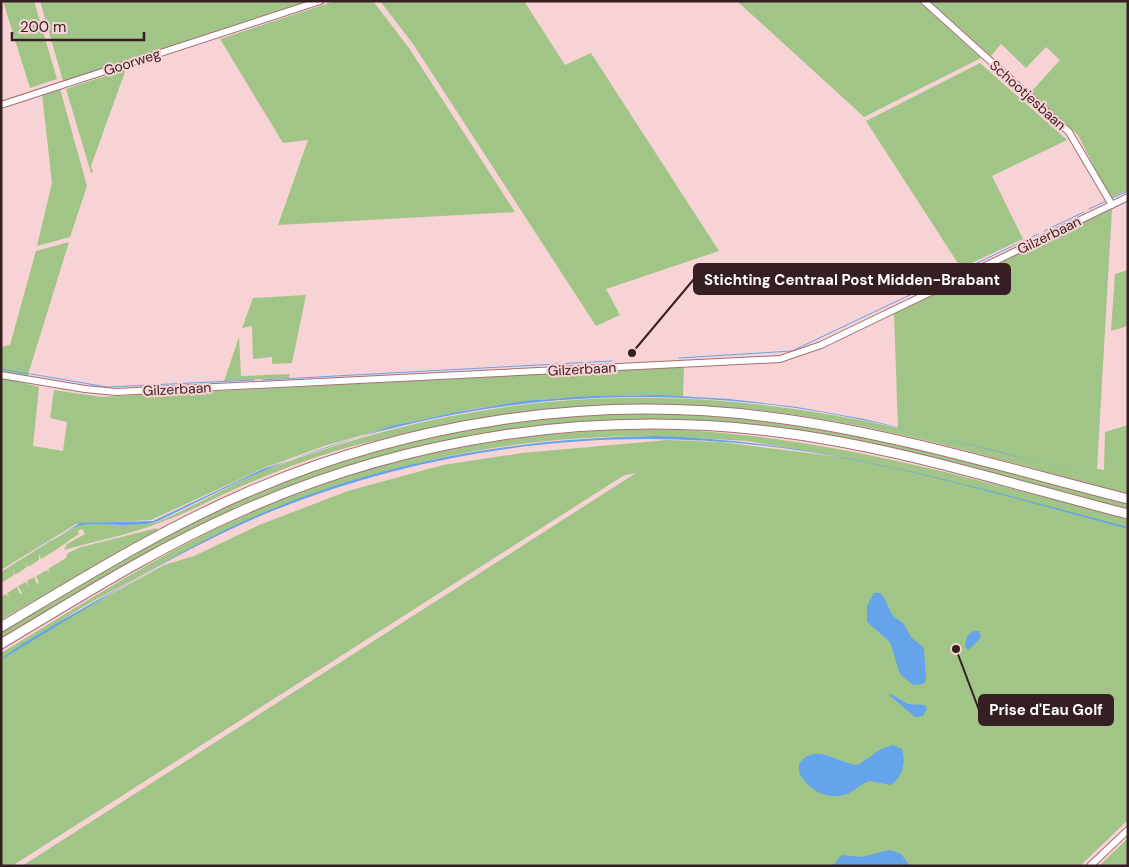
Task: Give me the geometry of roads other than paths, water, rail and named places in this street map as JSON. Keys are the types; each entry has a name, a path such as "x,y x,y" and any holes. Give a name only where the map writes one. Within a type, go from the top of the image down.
{"highway":[{"path":"1,627 139,546 199,515 273,481 362,450 425,433 511,418 581,411 645,409 721,412 770,417 822,425 906,442 1128,500"},
{"path":"1,644 159,551 281,494 375,462 427,449 513,433 583,426 645,424 770,431 903,456 1128,514"}],"street":[{"name":"Goorweg","path":"1,105 320,1"},
{"name":"Schootjesbaan","path":"924,1 1069,132 1112,205"},
{"name":"Gilzerbaan","path":"1,376 85,390 116,392 780,359 821,346 1128,198"},
{"path":"1090,866 1128,830"}],"water":[{"path":"661,395 729,399 797,407 864,419 993,450 1128,486 880,423 796,408 695,398 593,398 543,402 443,417 358,437 392,426 457,412 524,401 592,396"},
{"path":"655,436 716,439 776,446 848,459 742,443 673,439 605,440 537,445 469,455 402,469 337,488 272,511 237,526 168,561 1,660 60,622 202,541 289,502 340,484 391,470 495,449 548,442"},
{"path":"294,459 234,484 158,521 132,525 82,525 59,536 80,523 153,521 263,469"},
{"path":"932,476 1011,496 1128,527 1128,529"},
{"path":"874,593 879,593 883,596 893,616 904,624 911,637 924,648 926,680 923,684 913,685 900,674 890,642 867,622 867,606"},
{"path":"974,631 979,631 981,638 968,650 965,646 967,636"},
{"path":"891,694 908,704 925,705 927,709 923,716 915,717 889,695"},
{"path":"893,745 902,749 904,759 901,774 891,785 870,781 849,793 835,796 827,795 814,790 799,773 799,764 805,757 812,754 819,754 858,765 881,749"},
{"path":"890,850 901,854 910,866 833,866 842,855 861,857"}],"waterway":[{"path":"1112,198 1128,191"},
{"path":"1089,209 1106,201"},
{"path":"1044,231 1084,212"},
{"path":"679,358 792,351 1038,234"},
{"path":"262,380 612,361"},
{"path":"1,369 29,374"},
{"path":"31,374 107,387 254,380"}],"place":[{"name":"Stichting Centraal Post Midden-Brabant","path":"632,353"},
{"name":"Prise d'Eau Golf","path":"956,649"}]}
